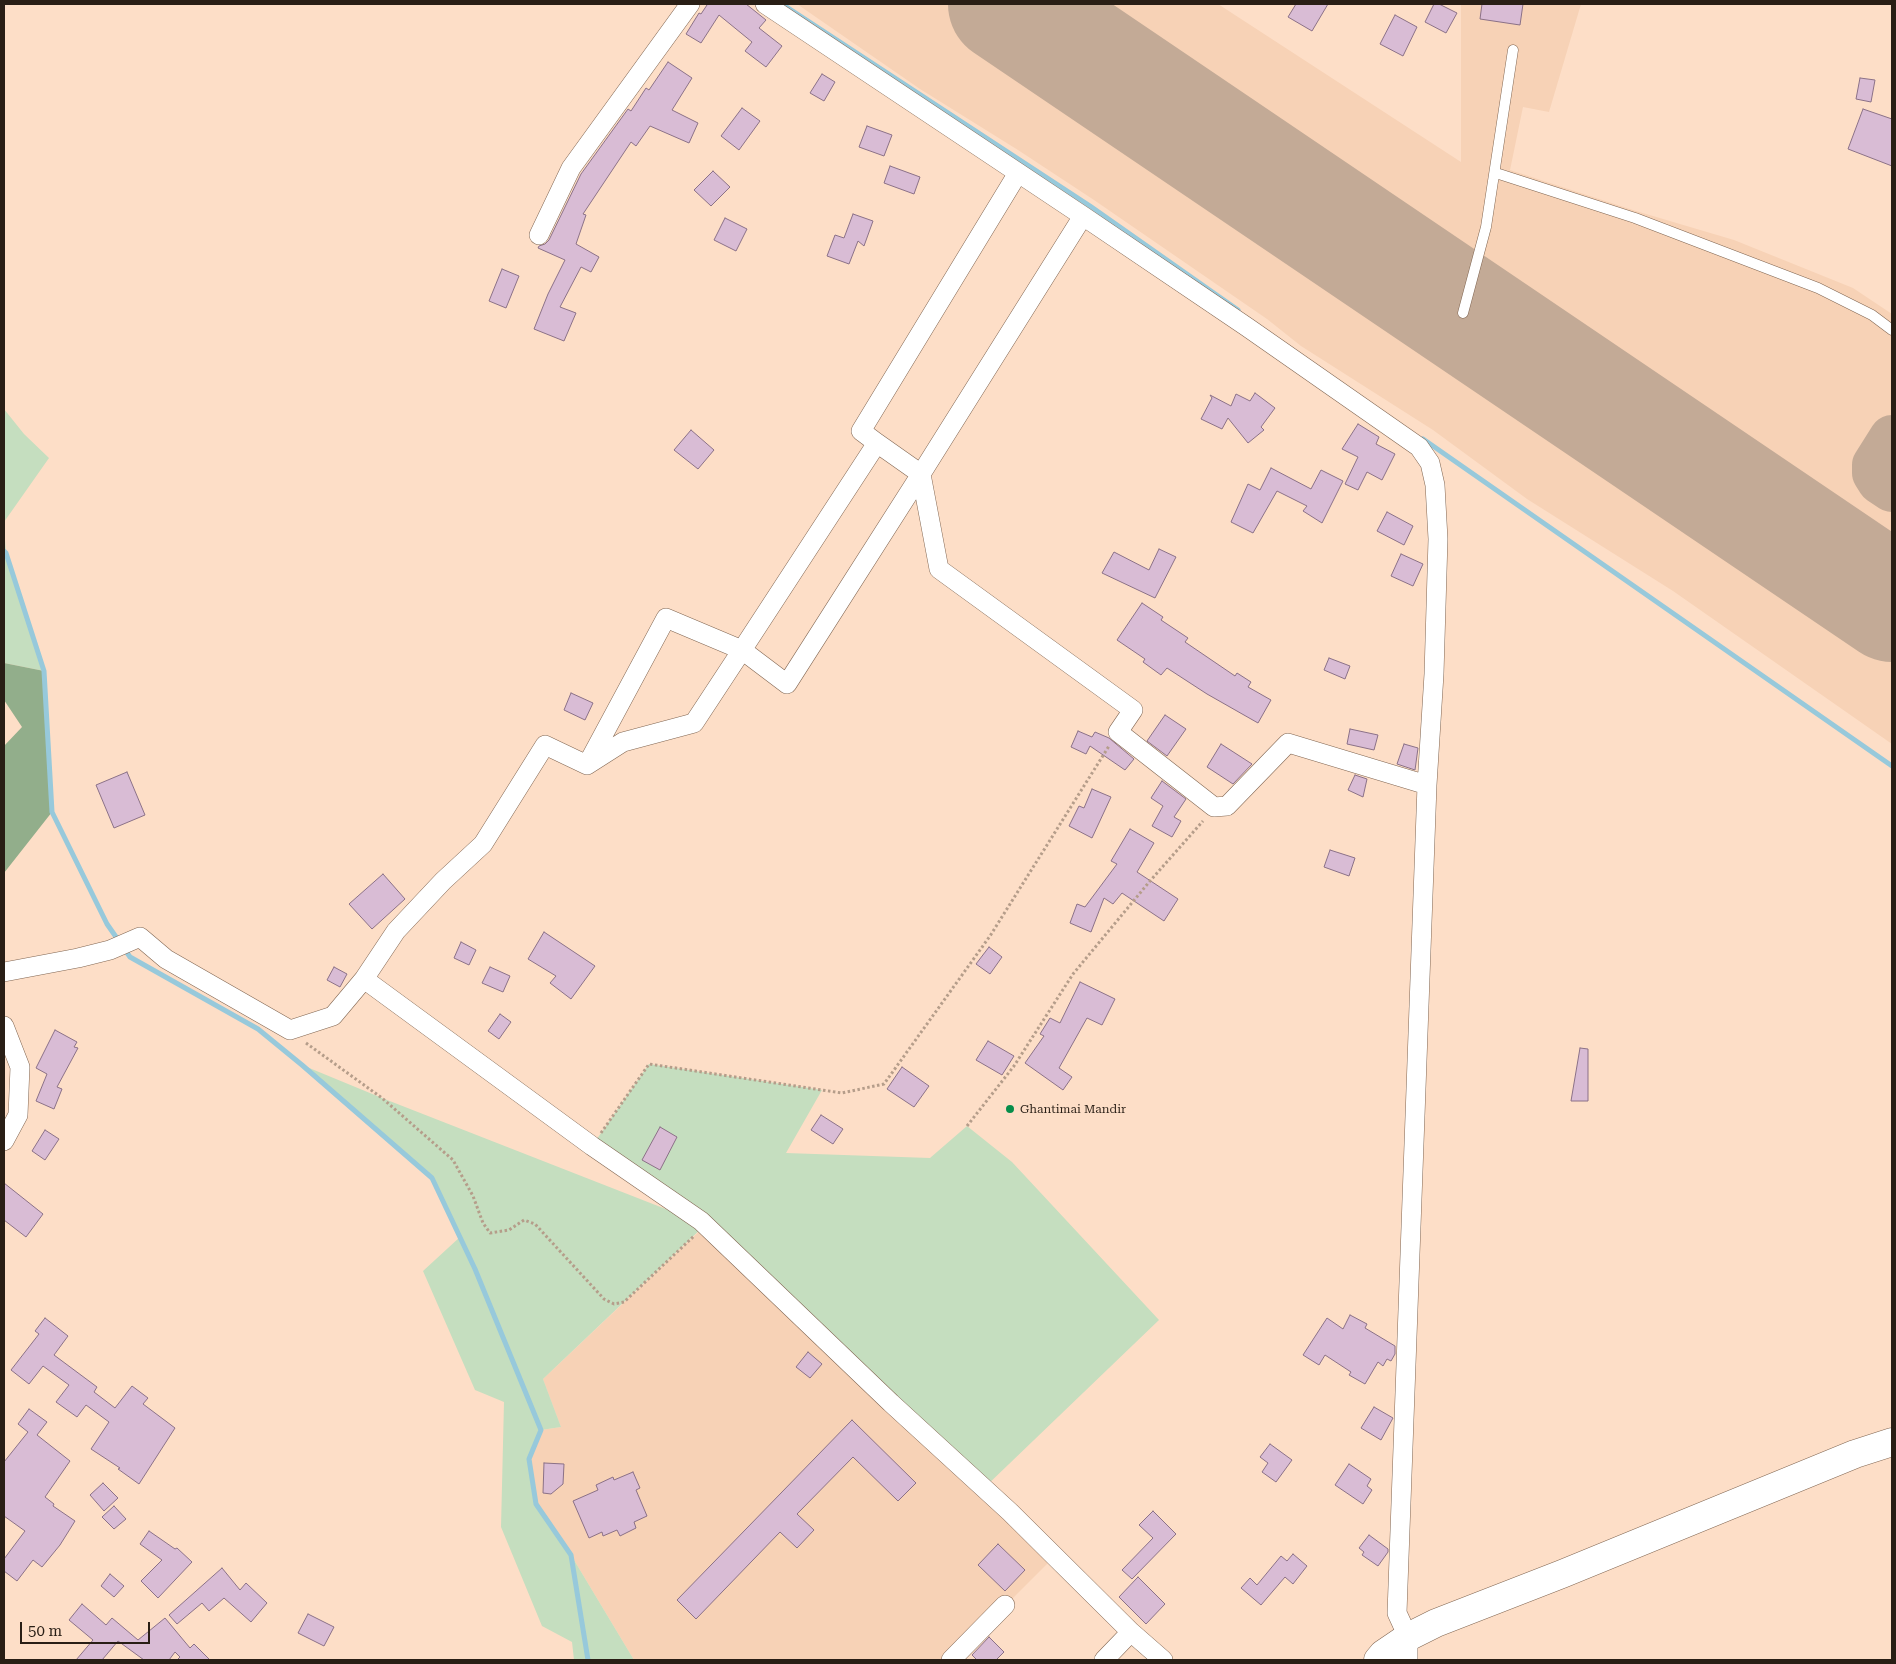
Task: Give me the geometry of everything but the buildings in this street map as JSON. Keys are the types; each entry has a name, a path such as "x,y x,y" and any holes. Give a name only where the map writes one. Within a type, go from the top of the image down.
{"main road":[{"path":"1378,1660 1383,1654 1408,1649 1436,1623 1562,1574 1855,1454 1892,1442"}],"street":[{"path":"539,235 571,168 690,4"},
{"path":"765,4 1083,216 1419,446 1430,463 1435,484 1438,539 1434,674 1427,785 1397,1614 1408,1649"},
{"path":"1018,173 861,431 921,474 939,569 1133,710 1118,732 1214,807 1227,806 1288,743 1427,785"},
{"path":"587,765 666,618 742,650 787,684 1083,216"},
{"path":"587,765 623,742 694,722 877,443"},
{"path":"4,972 110,950 140,936 166,959 290,1030 333,1016 364,979 396,931 483,844 545,745 587,765"},
{"path":"364,979 592,1146 706,1225 891,1403 1010,1512 1163,1660"},
{"path":"4,1026 20,1067 18,1114 4,1141"},
{"path":"951,1660 1005,1605"},
{"path":"1104,1660 1132,1632"}],"lane":[{"path":"1463,313 1486,227 1514,50"},
{"path":"1496,173 1635,218 1818,288 1872,315 1892,330"}],"path":[{"path":"592,1146 649,1064 842,1093 884,1084 990,936 1118,732"},
{"path":"967,1126 1014,1066 1073,974 1214,807"},
{"path":"290,1030 382,1098 453,1160 473,1196 483,1223 490,1234 509,1230 524,1220 535,1224 604,1300 614,1304 624,1302 706,1225"}],"shaded area":[{"path":"797,4 1218,4 1461,162 1461,4 1581,4 1549,112 1523,107 1510,170 1636,211 1734,240 1853,288 1892,314 1892,744 1673,591 1527,499 1433,430 1301,346 1267,319 1094,200 920,89"},
{"path":"706,1225 1054,1557 951,1660 634,1660 571,1555 536,1504 529,1459 541,1430 561,1427 543,1379"}],"green space":[{"path":"4,409 24,434 49,458 4,522"},
{"path":"4,527 6,553 44,671 4,663"},
{"path":"4,663 44,671 52,812 4,873 4,746 22,727 4,700"},
{"path":"649,1064 822,1090 786,1153 930,1158 967,1126 1012,1162 1159,1320 984,1488 705,1225 543,1379 561,1427 541,1430 529,1459 536,1504 571,1555 634,1660 574,1660 572,1642 542,1626 501,1527 504,1402 475,1390 423,1271 460,1237 432,1178 302,1065 704,1224 592,1146"}],"waterway":[{"path":"782,4 1090,206 1238,310"},
{"path":"1423,439 1892,766"},
{"path":"4,551 44,671 52,812 107,924 130,957 258,1029 432,1178 475,1269 541,1430 529,1459 536,1504 571,1555 588,1660"}],"taxiway":[{"path":"1892,438 1875,465 1875,473 1880,481 1892,489"},
{"path":"1857,579 1892,574"}],"runway":[{"path":"1007,4 1892,603"}],"place":[{"name":"Ghantimai Mandir","path":"1010,1109"}]}
